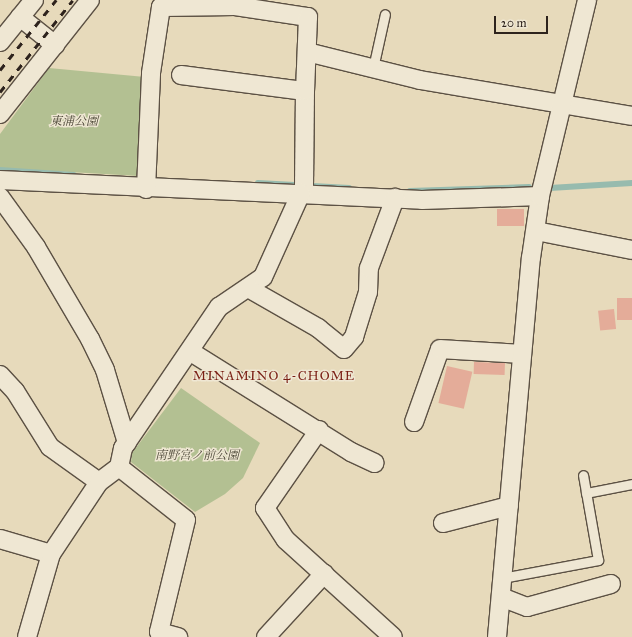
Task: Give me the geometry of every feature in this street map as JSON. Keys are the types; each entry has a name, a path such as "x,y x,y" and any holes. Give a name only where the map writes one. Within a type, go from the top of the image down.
{"street":[{"path":"0,42 34,0"},
{"path":"0,114 90,0"},
{"path":"497,637 531,258 540,196 587,0"},
{"path":"27,637 51,554 99,482 119,467 127,443 191,352 219,307 232,295 248,288 263,277 302,193 308,18 296,8 161,6 151,73 146,189"},
{"path":"20,17 54,45"},
{"path":"307,52 420,80 561,106 632,116"},
{"path":"182,75 305,91"},
{"path":"0,180 146,189 302,193 395,198 540,196"},
{"path":"248,288 318,328 344,349 354,337 368,292 369,268 395,198"},
{"path":"3,209 36,247 90,339 104,370 127,443"},
{"path":"536,230 632,250"},
{"path":"414,422 440,349 522,354"},
{"path":"191,352 375,463"},
{"path":"0,375 15,391 50,447 99,482"},
{"path":"319,430 265,508 286,540 393,637"},
{"path":"119,467 186,520 158,634 178,637"},
{"path":"443,523 509,506"},
{"path":"0,539 51,554"},
{"path":"266,637 324,574"},
{"path":"501,597 527,607 611,584"}],"lane":[{"path":"373,68 385,14"},
{"path":"502,578 598,560 583,475"},
{"path":"586,493 632,484"}],"green space":[{"name":"東浦公園","path":"49,68 145,77 139,176 0,168 0,134"},
{"name":"南野宮ノ前公園","path":"181,388 260,443 243,478 225,494 195,512 131,462 132,453"}],"building":[{"path":"497,209 524,209 524,226 497,226"},
{"path":"617,298 632,298 632,320 617,320"},
{"path":"614,309 616,329 600,331 598,311"},
{"path":"474,362 505,363 505,375 474,374"},
{"path":"447,366 472,372 464,409 438,403"}],"waterway":[{"path":"0,170 74,175"},
{"path":"258,183 349,188"},
{"path":"550,188 632,183"},
{"path":"410,191 529,187"}],"railway":[{"path":"0,70 56,0"},
{"path":"0,92 73,0"}],"district":[{"name":"MINAMINO 4-CHOME","path":"274,376"}]}
